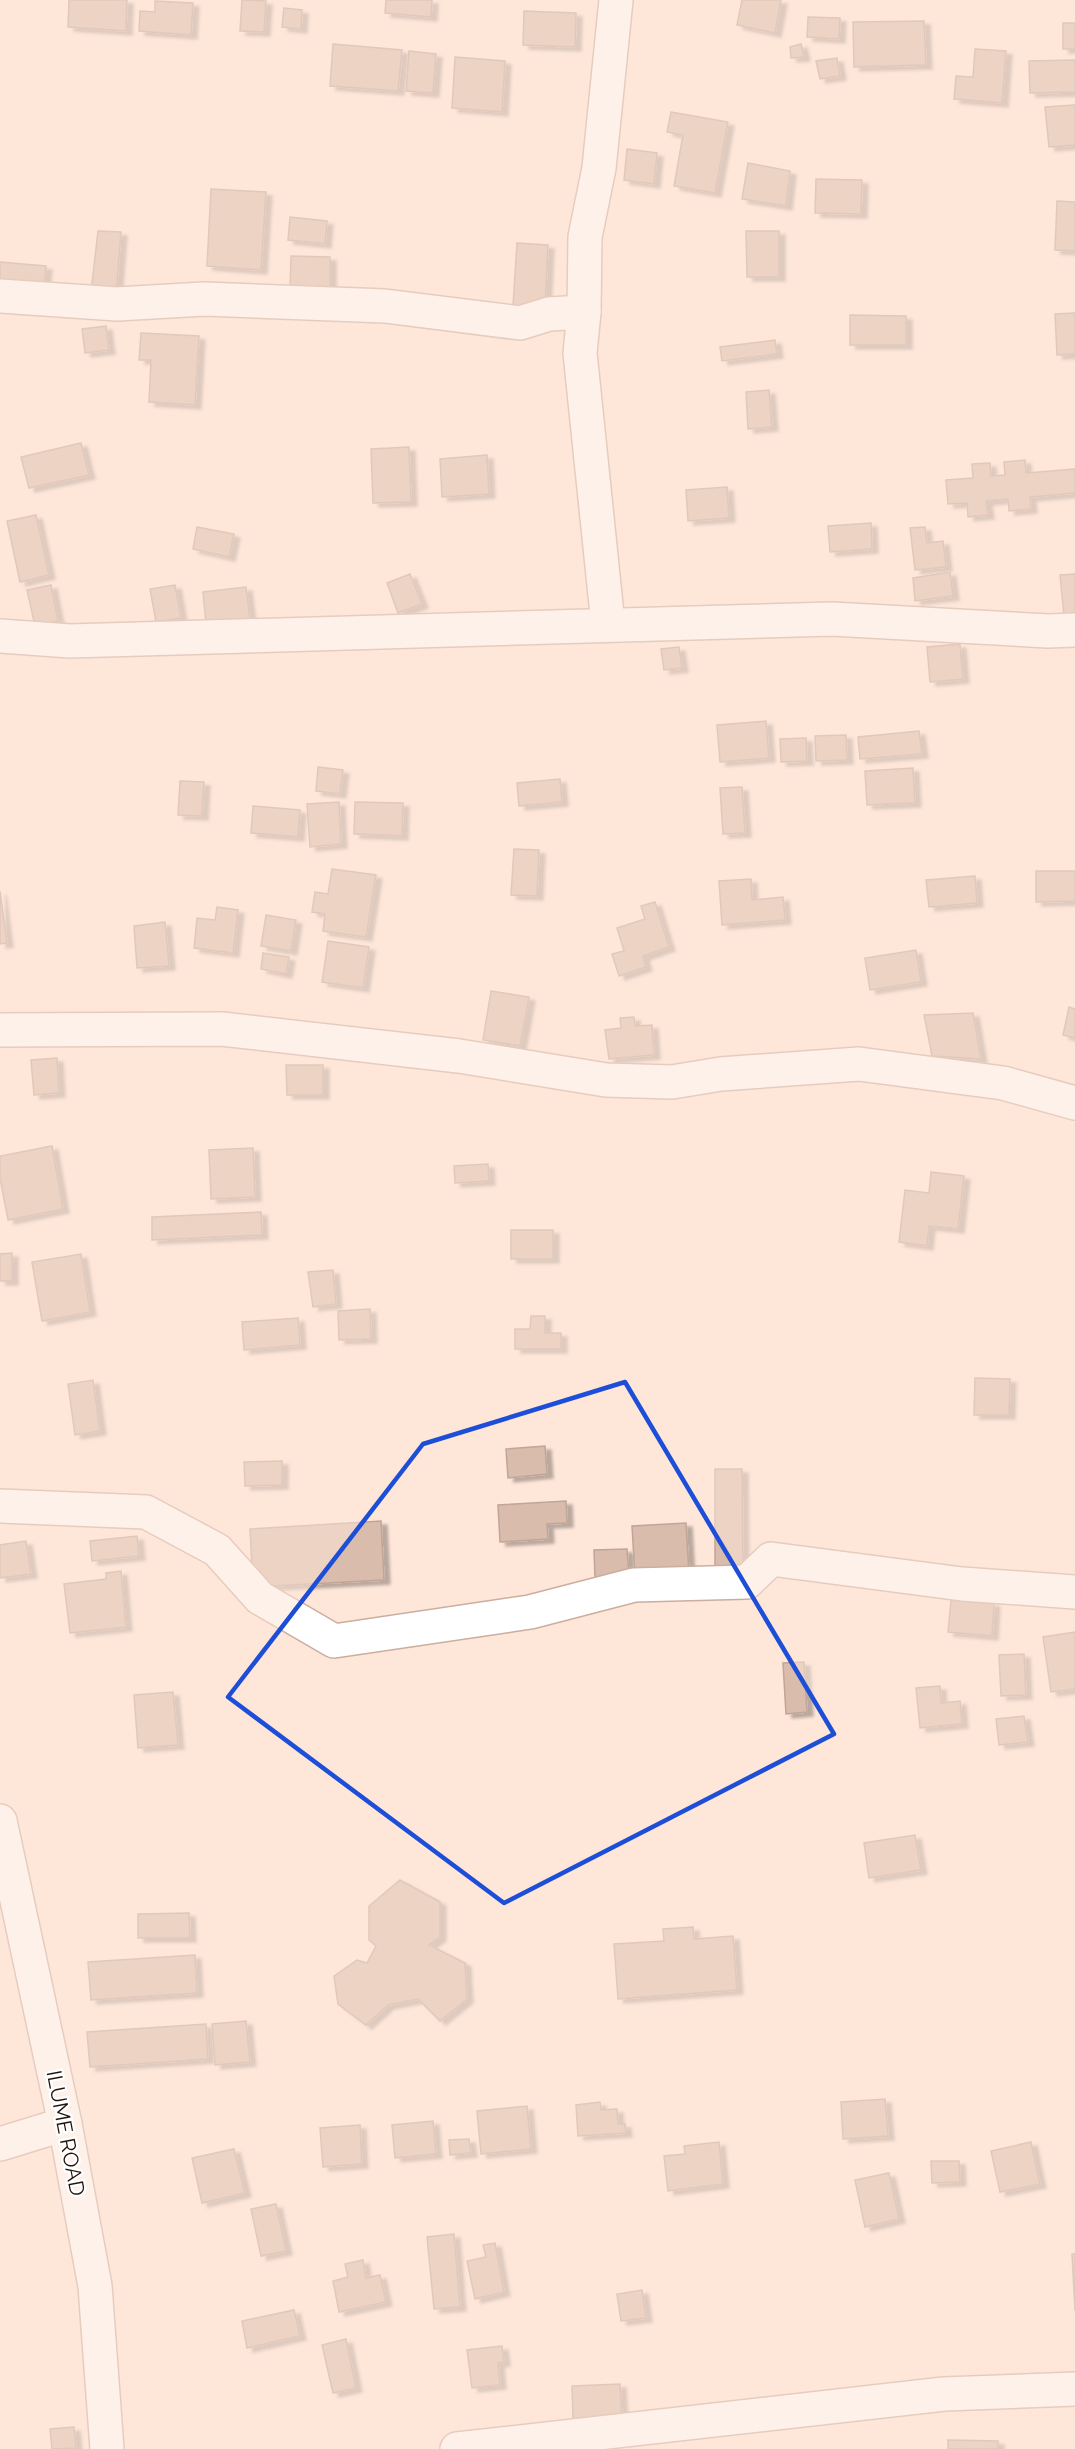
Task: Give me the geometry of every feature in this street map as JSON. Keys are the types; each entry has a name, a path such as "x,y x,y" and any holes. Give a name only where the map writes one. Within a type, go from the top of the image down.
{"street":[{"path":"609,624 580,353 584,312 585,237 599,168 616,0"},
{"path":"0,296 117,304 204,299 385,306 520,323 549,314 584,312"},
{"path":"0,636 70,641 832,619 1048,631 1075,630"},
{"path":"0,1030 222,1029 448,1055 606,1080 672,1082 721,1074 859,1064 1003,1083 1075,1103"},
{"path":"0,1506 146,1512 217,1550 260,1598 334,1641 530,1612 634,1585 747,1582 771,1559 962,1584 1075,1592"},
{"name":"ILUME ROAD","path":"0,1821 66,2124 95,2286 107,2449"},
{"path":"0,2144 66,2124"},
{"path":"457,2449 944,2394 1075,2389"}],"highlighted area":[{"path":"625,1382 834,1734 504,1903 228,1697 423,1444"}],"building":[{"path":"69,0 127,0 126,31 68,27"},
{"path":"242,0 266,1 264,32 240,31"},
{"path":"386,0 432,0 431,17 385,13"},
{"path":"742,0 781,0 775,33 737,25"},
{"path":"155,1 193,3 191,35 139,31 140,11 155,12"},
{"path":"284,8 302,10 301,29 282,27"},
{"path":"524,11 576,13 575,47 523,45"},
{"path":"808,17 840,18 839,39 807,37"},
{"path":"924,21 926,65 854,67 853,22"},
{"path":"1063,23 1075,23 1075,49 1063,49"},
{"path":"333,44 402,50 398,91 330,86"},
{"path":"801,44 804,57 791,58 790,47"},
{"path":"975,49 1006,51 1002,103 954,99 956,76 973,77"},
{"path":"409,51 436,54 433,93 406,91"},
{"path":"455,57 505,61 502,112 452,108"},
{"path":"837,58 840,76 820,79 816,61"},
{"path":"1075,60 1075,92 1030,93 1029,61"},
{"path":"1075,105 1075,145 1049,147 1045,107"},
{"path":"671,112 728,122 715,193 674,186 683,135 667,132"},
{"path":"627,149 657,153 654,184 624,180"},
{"path":"748,163 790,171 786,206 742,199"},
{"path":"816,179 862,180 861,214 815,213"},
{"path":"211,189 266,192 261,270 207,266"},
{"path":"1057,201 1075,202 1075,251 1055,250"},
{"path":"290,217 327,221 325,244 288,240"},
{"path":"98,231 121,232 116,294 91,292"},
{"path":"746,231 779,231 779,277 747,277"},
{"path":"517,243 548,245 545,308 513,306"},
{"path":"291,256 330,257 330,289 290,288"},
{"path":"0,262 46,266 44,290 0,287"},
{"path":"1075,313 1075,354 1057,355 1055,314"},
{"path":"850,315 906,316 906,345 850,345"},
{"path":"106,326 109,350 85,353 82,329"},
{"path":"141,333 199,336 195,405 149,402 151,360 139,360"},
{"path":"775,340 777,354 722,361 720,347"},
{"path":"769,390 772,427 748,429 746,392"},
{"path":"81,443 89,475 29,488 21,457"},
{"path":"409,447 411,502 373,503 371,449"},
{"path":"487,455 489,494 442,497 440,459"},
{"path":"1025,460 1026,473 1075,469 1075,493 1030,497 1031,509 1009,511 1008,499 986,501 988,515 968,517 967,503 948,504 946,480 973,478 972,464 990,463 991,476 1005,475 1004,462"},
{"path":"727,487 729,518 688,521 686,490"},
{"path":"36,515 49,575 20,582 7,521"},
{"path":"871,523 872,549 830,552 828,526"},
{"path":"197,527 234,534 229,557 193,549"},
{"path":"925,527 927,543 943,541 946,567 915,570 910,528"},
{"path":"950,572 953,596 915,601 913,578"},
{"path":"410,574 422,604 398,613 387,583"},
{"path":"1075,574 1075,615 1064,616 1060,575"},
{"path":"51,585 58,621 35,626 27,590"},
{"path":"175,585 181,618 156,622 150,589"},
{"path":"246,587 250,619 206,624 203,592"},
{"path":"960,644 963,679 930,682 927,647"},
{"path":"679,647 682,668 664,670 661,649"},
{"path":"766,721 769,758 720,762 717,725"},
{"path":"919,731 922,754 860,759 858,737"},
{"path":"846,735 847,760 816,761 815,736"},
{"path":"806,738 807,761 781,762 780,739"},
{"path":"318,767 343,770 340,794 316,791"},
{"path":"913,768 915,803 867,805 865,771"},
{"path":"560,779 562,802 519,806 517,783"},
{"path":"180,781 204,782 202,816 178,815"},
{"path":"742,787 745,833 723,834 720,788"},
{"path":"339,802 341,844 310,847 307,804"},
{"path":"355,802 403,803 402,836 354,834"},
{"path":"253,806 300,810 298,837 251,833"},
{"path":"514,849 539,850 537,896 511,895"},
{"path":"332,869 376,875 366,937 323,931 325,914 312,912 315,892 328,894"},
{"path":"1036,871 1075,871 1075,901 1036,902"},
{"path":"975,876 977,903 929,907 926,880"},
{"path":"751,879 752,900 783,897 785,920 722,925 719,881"},
{"path":"0,891 7,943 0,944"},
{"path":"655,902 669,947 643,956 646,967 619,976 612,954 624,951 617,928 645,919 641,906"},
{"path":"217,907 238,910 233,953 194,948 197,918 215,920"},
{"path":"266,915 296,920 291,951 261,946"},
{"path":"165,922 169,966 137,968 134,926"},
{"path":"328,941 369,947 363,988 322,982"},
{"path":"916,950 921,982 870,990 865,958"},
{"path":"263,953 289,957 286,974 261,969"},
{"path":"491,991 529,997 520,1046 483,1040"},
{"path":"1069,1007 1075,1009 1075,1038 1063,1035"},
{"path":"973,1013 981,1059 932,1056 924,1015"},
{"path":"634,1017 635,1026 652,1025 654,1055 609,1059 605,1030 621,1028 620,1018"},
{"path":"57,1058 59,1093 34,1095 31,1060"},
{"path":"286,1065 323,1065 323,1095 287,1095"},
{"path":"52,1146 63,1209 8,1220 0,1178 0,1156"},
{"path":"253,1148 255,1197 211,1199 209,1150"},
{"path":"488,1164 489,1181 455,1183 454,1166"},
{"path":"931,1172 964,1176 958,1229 929,1226 927,1246 899,1242 905,1190 929,1193"},
{"path":"261,1212 262,1235 152,1240 152,1217"},
{"path":"511,1230 553,1230 553,1259 511,1259"},
{"path":"12,1253 12,1281 0,1281 0,1254"},
{"path":"81,1254 90,1312 42,1321 32,1262"},
{"path":"333,1270 336,1304 313,1307 308,1272"},
{"path":"370,1309 371,1339 339,1340 338,1311"},
{"path":"531,1316 545,1316 545,1333 561,1333 561,1349 515,1349 515,1329 530,1329"},
{"path":"298,1318 300,1345 244,1350 242,1322"},
{"path":"975,1378 1010,1379 1009,1415 974,1415"},
{"path":"93,1380 100,1431 75,1435 68,1384"},
{"path":"545,1446 547,1474 508,1478 506,1449"},
{"path":"282,1461 282,1485 245,1486 244,1462"},
{"path":"715,1469 742,1469 743,1570 715,1570"},
{"path":"566,1501 567,1523 547,1524 548,1539 500,1542 498,1505"},
{"path":"381,1521 384,1580 253,1587 250,1529"},
{"path":"686,1523 689,1574 635,1577 632,1526"},
{"path":"137,1536 139,1556 92,1561 90,1541"},
{"path":"26,1541 31,1574 0,1578 0,1545"},
{"path":"627,1549 629,1576 595,1578 594,1550"},
{"path":"121,1571 126,1627 70,1633 64,1584 106,1579 106,1573"},
{"path":"951,1600 994,1603 992,1636 948,1632"},
{"path":"1075,1632 1075,1689 1051,1692 1043,1637"},
{"path":"1024,1654 1026,1695 1001,1696 999,1655"},
{"path":"804,1662 807,1712 786,1714 783,1663"},
{"path":"940,1686 941,1703 960,1701 962,1724 920,1728 916,1688"},
{"path":"173,1692 178,1745 138,1748 134,1695"},
{"path":"1024,1716 1028,1742 999,1745 996,1719"},
{"path":"915,1835 921,1870 869,1878 864,1843"},
{"path":"400,1880 440,1902 440,1937 429,1945 465,1963 467,1999 440,2021 418,1999 388,2005 366,2025 338,2004 334,1976 357,1960 367,1963 376,1946 369,1940 369,1906"},
{"path":"189,1913 190,1938 138,1938 138,1914"},
{"path":"693,1927 694,1939 733,1936 737,1990 618,1999 614,1944 664,1941 663,1929"},
{"path":"195,1955 197,1993 91,2000 88,1962"},
{"path":"246,2021 250,2062 215,2065 212,2024"},
{"path":"206,2024 208,2059 90,2067 87,2032"},
{"path":"885,2099 888,2136 843,2139 841,2102"},
{"path":"600,2102 601,2110 617,2109 618,2124 625,2124 626,2133 578,2136 576,2105"},
{"path":"527,2106 531,2149 481,2154 477,2111"},
{"path":"433,2121 436,2154 395,2158 392,2125"},
{"path":"360,2125 362,2164 323,2167 320,2128"},
{"path":"469,2139 471,2153 450,2155 449,2140"},
{"path":"719,2142 723,2184 668,2191 664,2156 685,2154 684,2146"},
{"path":"1031,2142 1040,2184 1000,2192 991,2151"},
{"path":"234,2149 245,2193 202,2203 192,2158"},
{"path":"931,2161 959,2161 960,2182 932,2183"},
{"path":"889,2173 899,2219 865,2227 855,2180"},
{"path":"276,2204 286,2251 261,2256 251,2209"},
{"path":"454,2234 460,2307 434,2309 427,2237"},
{"path":"495,2243 504,2292 475,2299 467,2261 486,2257 483,2245"},
{"path":"1072,2254 1075,2254 1075,2311"},
{"path":"363,2260 366,2278 380,2275 386,2302 339,2312 333,2281 348,2277 345,2264"},
{"path":"642,2290 646,2318 621,2321 617,2294"},
{"path":"294,2310 300,2336 247,2348 242,2321"},
{"path":"346,2339 356,2388 333,2393 322,2345"},
{"path":"502,2346 504,2362 498,2363 500,2385 472,2388 467,2350"},
{"path":"620,2384 622,2419 573,2420 572,2386"},
{"path":"74,2427 76,2448 52,2449 50,2429"},
{"path":"948,2440 998,2441 998,2449 948,2449"}]}
